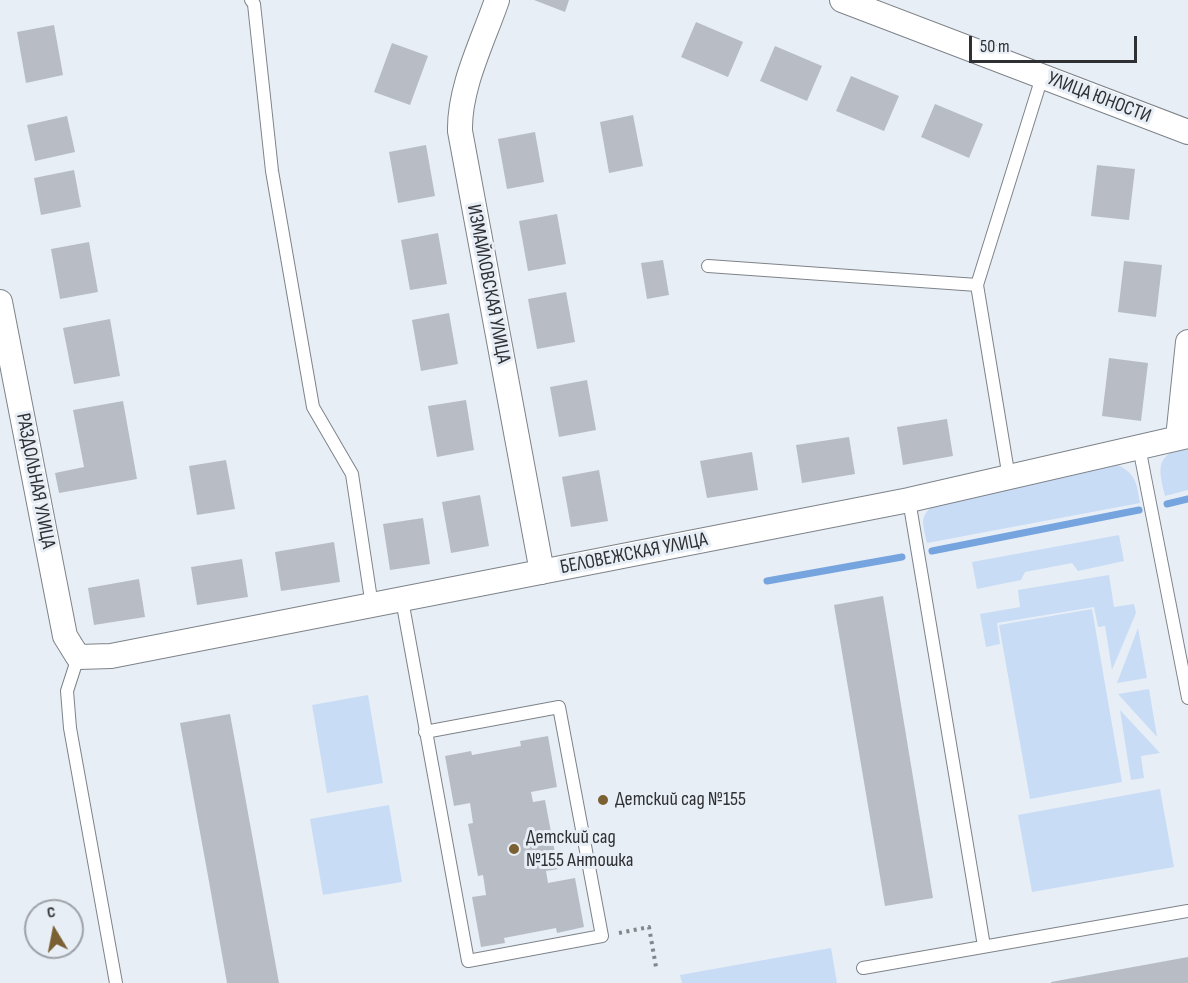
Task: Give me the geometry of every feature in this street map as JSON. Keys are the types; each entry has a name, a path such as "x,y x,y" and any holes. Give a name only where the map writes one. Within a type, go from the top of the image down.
{"street":[{"name":"ИЗМАЙЛОВСКАЯ УЛИЦА","path":"497,0 459,113 460,131 542,572"},
{"name":"УЛИЦА ЮНОСТИ","path":"842,0 1188,132"},
{"name":"РАЗДОЛЬНАЯ УЛИЦА","path":"0,302 65,636 78,657"},
{"path":"1183,436 1188,342"},
{"name":"БЕЛОВЕЖСКАЯ УЛИЦА","path":"78,657 111,656 909,500 1183,436"}],"lane":[{"path":"251,0 254,4 272,171 313,407 352,474 372,606"},
{"path":"1009,478 977,285 1042,76"},
{"path":"708,266 977,285"},
{"path":"1139,447 1188,698"},
{"path":"909,500 984,946"},
{"path":"402,600 425,732 468,961 602,936 560,707 425,732"},
{"path":"78,657 67,691 70,728 116,983"},
{"path":"863,968 1188,911"}],"path":[{"path":"602,936 649,927 656,967"}],"shaded area":[{"path":"1188,446 1188,490 1165,496 1160,470 1164,458"},
{"path":"1118,465 1129,472 1135,480 1140,503 927,543 923,525 924,516 937,504"},
{"path":"1119,535 1124,561 1078,571 1072,563 1025,572 1021,580 977,589 972,562"},
{"path":"1109,575 1114,607 1134,604 1136,613 1112,670 1105,626 1098,627 1094,607 997,623 1000,644 986,647 980,614 1020,607 1018,590"},
{"path":"1092,609 1122,782 1030,799 999,625"},
{"path":"1138,628 1147,678 1117,683"},
{"path":"1149,689 1157,737 1118,694"},
{"path":"368,695 383,783 327,793 312,705"},
{"path":"1120,710 1160,753 1141,756 1144,778 1131,780"},
{"path":"1160,789 1174,867 1032,892 1018,815"},
{"path":"389,805 402,882 323,895 310,819"},
{"path":"831,948 837,983 682,983 680,975"}],"building":[{"path":"534,0 569,0 565,12"},
{"path":"696,22 743,42 728,77 681,57"},
{"path":"54,25 63,75 26,83 17,32"},
{"path":"392,43 428,56 410,105 374,92"},
{"path":"775,46 822,66 807,101 760,81"},
{"path":"851,76 899,96 884,131 836,111"},
{"path":"935,104 983,124 969,158 921,137"},
{"path":"633,115 643,166 609,173 600,122"},
{"path":"67,116 75,152 35,161 27,125"},
{"path":"535,132 544,182 507,189 498,139"},
{"path":"426,145 435,196 398,203 389,152"},
{"path":"1097,165 1135,169 1129,220 1091,216"},
{"path":"74,170 81,207 41,215 34,178"},
{"path":"557,214 566,264 528,271 519,221"},
{"path":"438,233 447,284 410,290 401,240"},
{"path":"89,242 98,292 60,299 51,249"},
{"path":"663,260 669,295 647,299 641,263"},
{"path":"1124,261 1162,265 1156,317 1118,312"},
{"path":"566,292 575,342 537,349 528,299"},
{"path":"449,313 458,364 421,371 412,320"},
{"path":"110,319 120,376 74,384 63,328"},
{"path":"1109,358 1148,363 1141,421 1102,416"},
{"path":"587,380 596,430 559,437 550,387"},
{"path":"466,400 474,450 437,457 428,406"},
{"path":"123,401 137,479 59,493 55,473 84,467 73,410"},
{"path":"947,419 953,456 903,465 897,427"},
{"path":"849,437 855,474 802,483 796,445"},
{"path":"752,452 758,490 707,498 700,461"},
{"path":"226,460 235,509 197,515 189,466"},
{"path":"599,470 608,521 571,527 562,477"},
{"path":"480,495 489,546 451,553 442,502"},
{"path":"423,518 430,564 390,570 383,524"},
{"path":"334,542 340,582 281,591 275,552"},
{"path":"242,559 248,597 197,605 191,567"},
{"path":"139,579 145,617 94,625 88,588"},
{"path":"883,596 933,898 885,906 834,605"},
{"path":"230,714 279,983 227,983 180,723"},
{"name":"Детский сад №155 Антошка","path":"548,736 557,787 531,792 533,802 545,800 558,869 546,871 548,883 575,878 584,927 557,933 556,928 504,938 505,943 481,947 472,897 486,895 483,875 478,876 468,824 473,823 470,803 454,806 445,756 471,751 472,755 521,746 520,741"},
{"path":"1188,957 1188,983 1051,983 1051,982"}],"waterway":[{"path":"1167,504 1188,499"},
{"path":"932,551 1139,510"},
{"path":"767,581 902,557"}],"place":[{"name":"Детский сад №155","path":"603,800"},
{"name":"Детский сад №155 Антошка","path":"514,849"}]}
